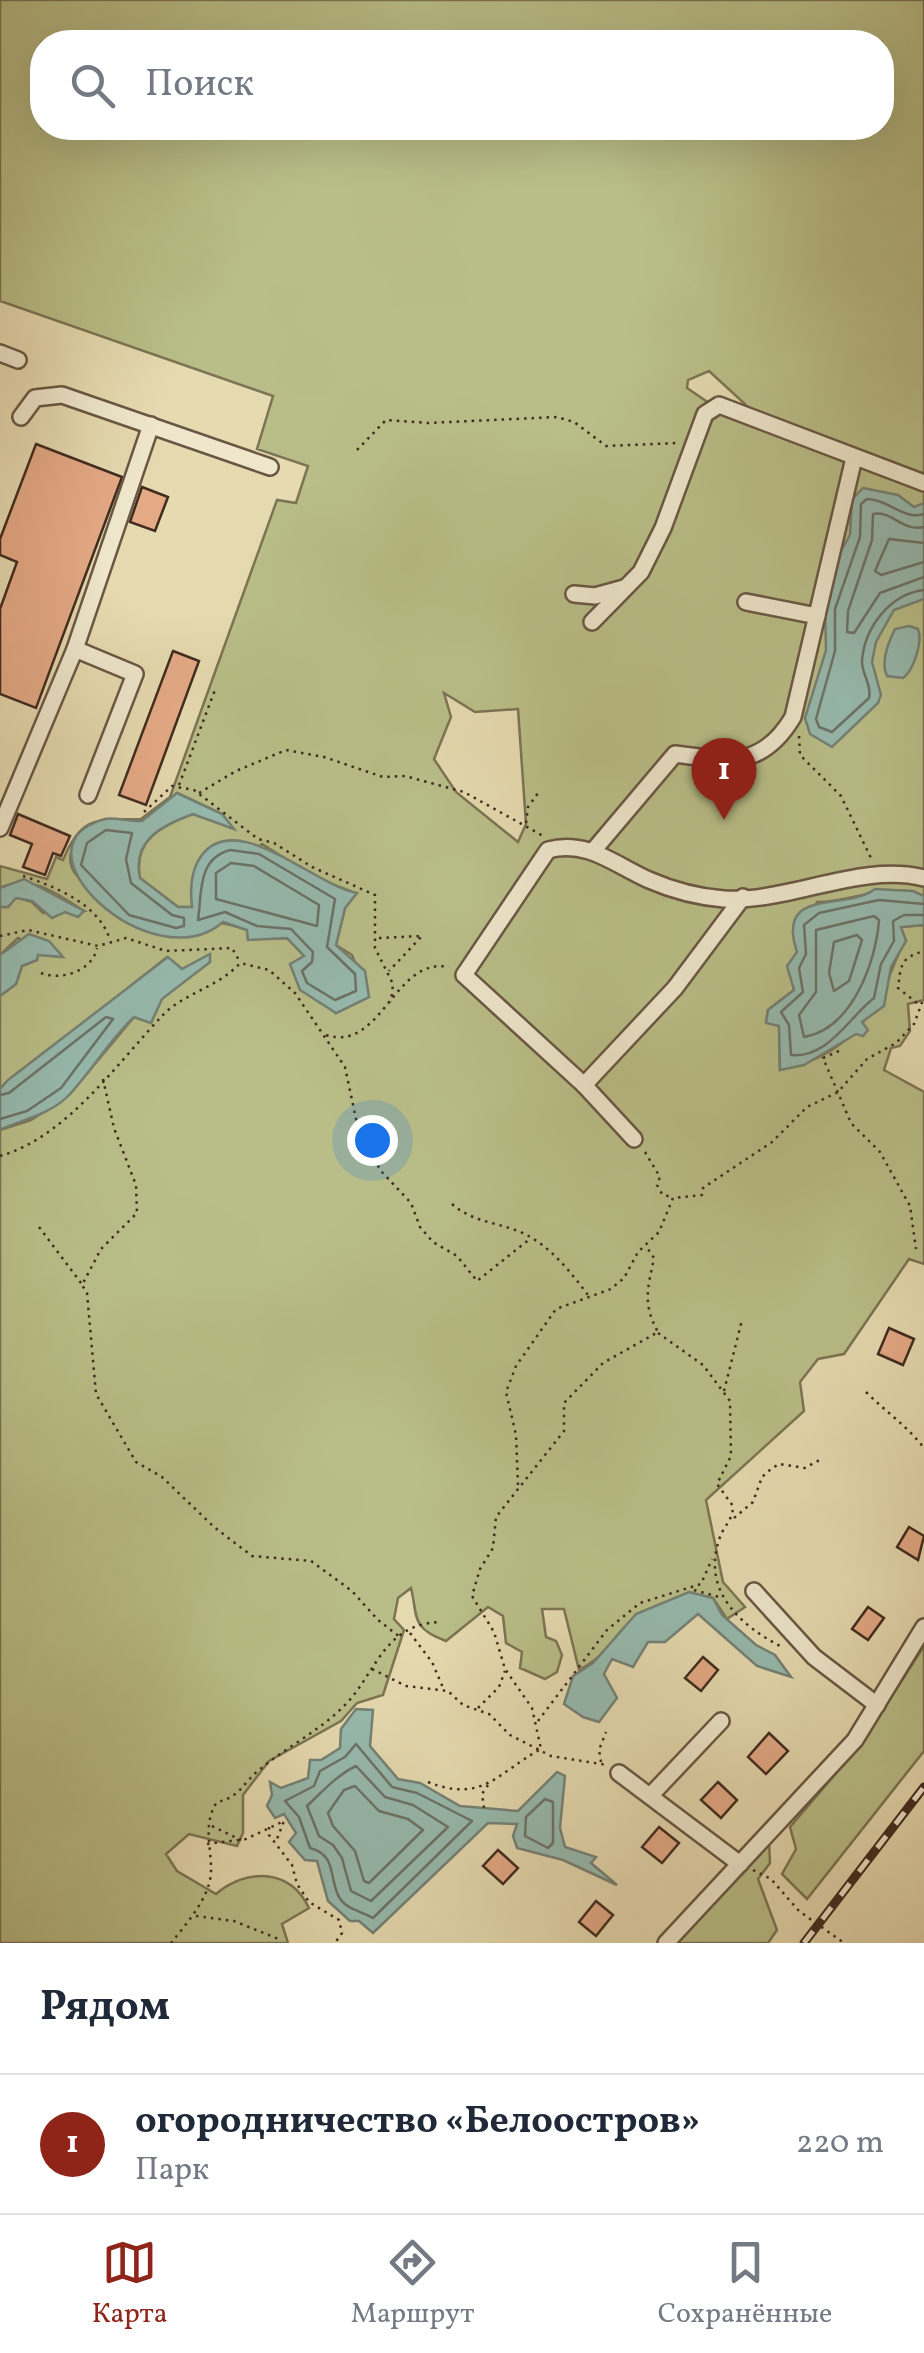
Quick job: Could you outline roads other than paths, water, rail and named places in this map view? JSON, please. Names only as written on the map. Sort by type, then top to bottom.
[{"type":"street","points":[[0,354],[18,360]]},
{"type":"street","points":[[20,417],[35,398],[62,395],[270,467]]},
{"type":"street","points":[[592,622],[641,572],[663,528],[705,414],[719,405],[924,483]]},
{"type":"street","points":[[0,828],[75,649],[152,424]]},
{"type":"street","points":[[593,851],[675,754],[754,757],[779,742],[790,723],[854,458]]},
{"type":"street","points":[[574,594],[595,596],[628,586]]},
{"type":"street","points":[[746,602],[817,616]]},
{"type":"street","points":[[75,649],[135,674],[88,794]]},
{"type":"street","points":[[634,1139],[584,1086],[464,976],[548,850],[560,846],[593,851],[684,892],[743,897],[878,877],[924,878]]},
{"type":"street","points":[[584,1086],[675,988],[743,897]]},
{"type":"street","points":[[754,1591],[804,1646],[877,1705]]},
{"type":"street","points":[[666,1943],[856,1740],[924,1627]]},
{"type":"street","points":[[651,1796],[721,1720]]},
{"type":"street","points":[[619,1773],[740,1864]]},
{"type":"water","points":[[863,488],[898,495],[914,507],[924,503],[924,599],[894,610],[876,642],[872,662],[881,695],[878,703],[832,747],[810,734],[805,718],[826,650],[825,608],[841,551],[850,535],[852,499]]},
{"type":"water","points":[[895,629],[918,629],[919,634],[914,662],[903,678],[887,676],[885,659],[892,634]]},
{"type":"water","points":[[177,793],[222,814],[234,829],[193,814],[170,824],[151,837],[140,854],[140,878],[178,907],[192,907],[192,880],[198,861],[217,843],[235,840],[276,854],[357,893],[345,908],[336,945],[365,971],[369,997],[336,1013],[300,990],[290,964],[304,956],[287,938],[248,940],[247,930],[223,922],[193,936],[161,935],[128,923],[100,904],[80,880],[71,855],[78,834],[105,819],[142,821]]},
{"type":"water","points":[[24,879],[84,911],[78,917],[65,912],[52,918],[32,901],[16,898],[8,907],[0,907],[0,888]]},
{"type":"water","points":[[875,889],[913,891],[924,896],[924,925],[901,927],[906,941],[891,967],[884,1006],[862,1022],[868,1030],[863,1036],[856,1034],[804,1065],[780,1070],[779,1026],[766,1023],[768,1010],[794,990],[787,966],[797,952],[793,931],[796,918],[816,904],[862,896]]},
{"type":"water","points":[[29,934],[49,941],[63,957],[38,955],[37,960],[22,966],[16,984],[0,996],[0,955]]},
{"type":"water","points":[[210,954],[210,962],[162,999],[151,1023],[134,1017],[62,1102],[0,1130],[0,1089],[8,1080],[168,957],[182,969]]},
{"type":"water","points":[[689,1592],[713,1598],[722,1615],[756,1645],[775,1655],[791,1677],[757,1666],[698,1614],[665,1642],[648,1642],[633,1667],[612,1659],[604,1674],[617,1698],[599,1722],[564,1704],[573,1676],[593,1663],[636,1614]]},
{"type":"water","points":[[356,1709],[373,1710],[370,1746],[398,1779],[420,1783],[460,1806],[518,1811],[557,1772],[565,1776],[560,1828],[565,1847],[596,1857],[591,1863],[617,1885],[563,1860],[517,1848],[513,1836],[517,1824],[488,1823],[373,1933],[359,1921],[350,1921],[328,1901],[317,1861],[305,1860],[289,1842],[296,1833],[284,1814],[275,1818],[267,1806],[272,1795],[270,1782],[281,1788],[308,1778],[310,1760],[321,1760],[340,1748],[341,1729]]},
{"type":"railway","points":[[804,1943],[924,1787]]},
{"type":"place","name":"огородничество «Белоостров»","points":[[724,820]]}]
